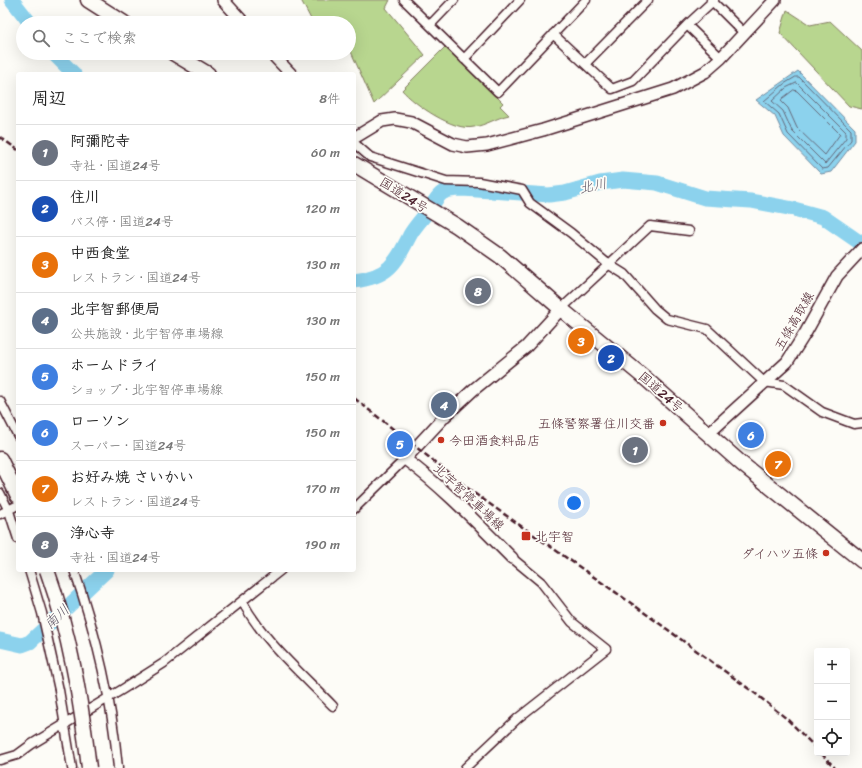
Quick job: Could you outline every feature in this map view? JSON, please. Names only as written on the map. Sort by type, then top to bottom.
[{"type":"highway","points":[[88,0],[113,16]]},
{"type":"highway","points":[[185,60],[205,72]]},
{"type":"highway","name":"国道24号","points":[[356,165],[488,247],[560,309],[646,379],[742,464],[862,561]]},
{"type":"highway","points":[[0,459],[16,492]]},
{"type":"highway","points":[[48,572],[67,638],[78,689],[89,768]]},
{"type":"main road","points":[[223,0],[238,16]]},
{"type":"main road","points":[[356,137],[382,121],[395,119],[411,122],[453,144],[467,147],[487,145],[543,130],[673,89],[705,72],[721,58],[775,0]]},
{"type":"main road","points":[[278,60],[289,72]]},
{"type":"main road","name":"五條高取線","points":[[708,434],[787,362],[806,332],[828,290],[848,262],[860,251]]},
{"type":"main road","points":[[404,459],[445,416],[473,390],[526,347],[560,309]]},
{"type":"main road","name":"北宇智停車場線","points":[[404,459],[434,481],[457,501],[512,558]]},
{"type":"street","points":[[404,0],[498,92],[586,0]]},
{"type":"street","points":[[430,25],[454,0]]},
{"type":"street","points":[[464,58],[520,0]]},
{"type":"street","points":[[585,64],[648,0]]},
{"type":"street","points":[[553,34],[612,89],[633,81],[712,0],[744,33]]},
{"type":"street","points":[[687,25],[721,58]]},
{"type":"street","points":[[356,145],[370,157],[446,181],[479,182],[522,190],[530,203],[571,232],[608,264],[624,274],[655,309],[667,319],[707,329],[764,382],[784,385],[822,412],[854,424],[862,424]]},
{"type":"street","points":[[560,309],[650,226],[689,231]]},
{"type":"street","points":[[0,401],[16,432]]},
{"type":"street","points":[[356,507],[404,459]]},
{"type":"street","points":[[0,493],[9,511],[16,533]]},
{"type":"street","points":[[0,514],[16,506]]},
{"type":"street","points":[[465,768],[518,718],[606,650],[572,622],[541,582],[512,558]]},
{"type":"street","points":[[30,572],[42,613],[63,707],[64,725],[72,768]]},
{"type":"street","points":[[75,572],[87,608],[108,698],[118,768]]},
{"type":"street","points":[[0,760],[17,755],[32,744],[164,663],[279,572]]},
{"type":"street","points":[[242,601],[253,622],[333,706]]},
{"type":"green space","points":[[301,0],[390,0],[386,8],[425,55],[374,104],[355,60],[356,60],[356,16],[309,16]]},
{"type":"green space","points":[[787,10],[810,25],[830,21],[862,51],[862,109],[849,106],[780,33]]},
{"type":"green space","points":[[446,46],[503,103],[500,106],[509,115],[474,127],[456,125],[435,116],[402,90]]},
{"type":"water","points":[[798,71],[855,129],[855,141],[831,172],[821,174],[784,136],[775,116],[756,100]]},
{"type":"waterway","name":"北川","points":[[12,0],[25,16]]},
{"type":"waterway","name":"北川","points":[[60,60],[72,72]]},
{"type":"waterway","name":"北川","points":[[356,281],[375,276],[390,267],[400,254],[414,228],[438,196],[444,192],[455,189],[549,195],[565,193],[600,183],[623,180],[657,183],[705,198],[751,201],[794,209],[823,217],[862,244]]},
{"type":"waterway","name":"南川","points":[[0,640],[22,645],[30,642],[105,572]]},
{"type":"railway","points":[[0,137],[16,149]]},
{"type":"railway","points":[[356,400],[474,493],[638,608],[756,694],[787,719],[814,746]]},
{"type":"railway","points":[[824,756],[835,768]]},
{"type":"place","name":"浄心寺","points":[[478,291]]},
{"type":"place","name":"中西食堂","points":[[581,341]]},
{"type":"place","name":"住川","points":[[611,358]]},
{"type":"place","name":"北宇智郵便局","points":[[444,405]]},
{"type":"place","name":"五條警察署住川交番","points":[[663,423]]},
{"type":"place","name":"ローソン","points":[[751,435]]},
{"type":"place","name":"今田酒食料品店","points":[[441,440]]},
{"type":"place","name":"ホームドライ","points":[[400,444]]},
{"type":"place","name":"阿彌陀寺","points":[[635,450]]},
{"type":"place","name":"お好み焼 さいかい","points":[[778,464]]},
{"type":"place","name":"北宇智","points":[[526,536]]},
{"type":"place","name":"ダイハツ五條","points":[[826,553]]}]
